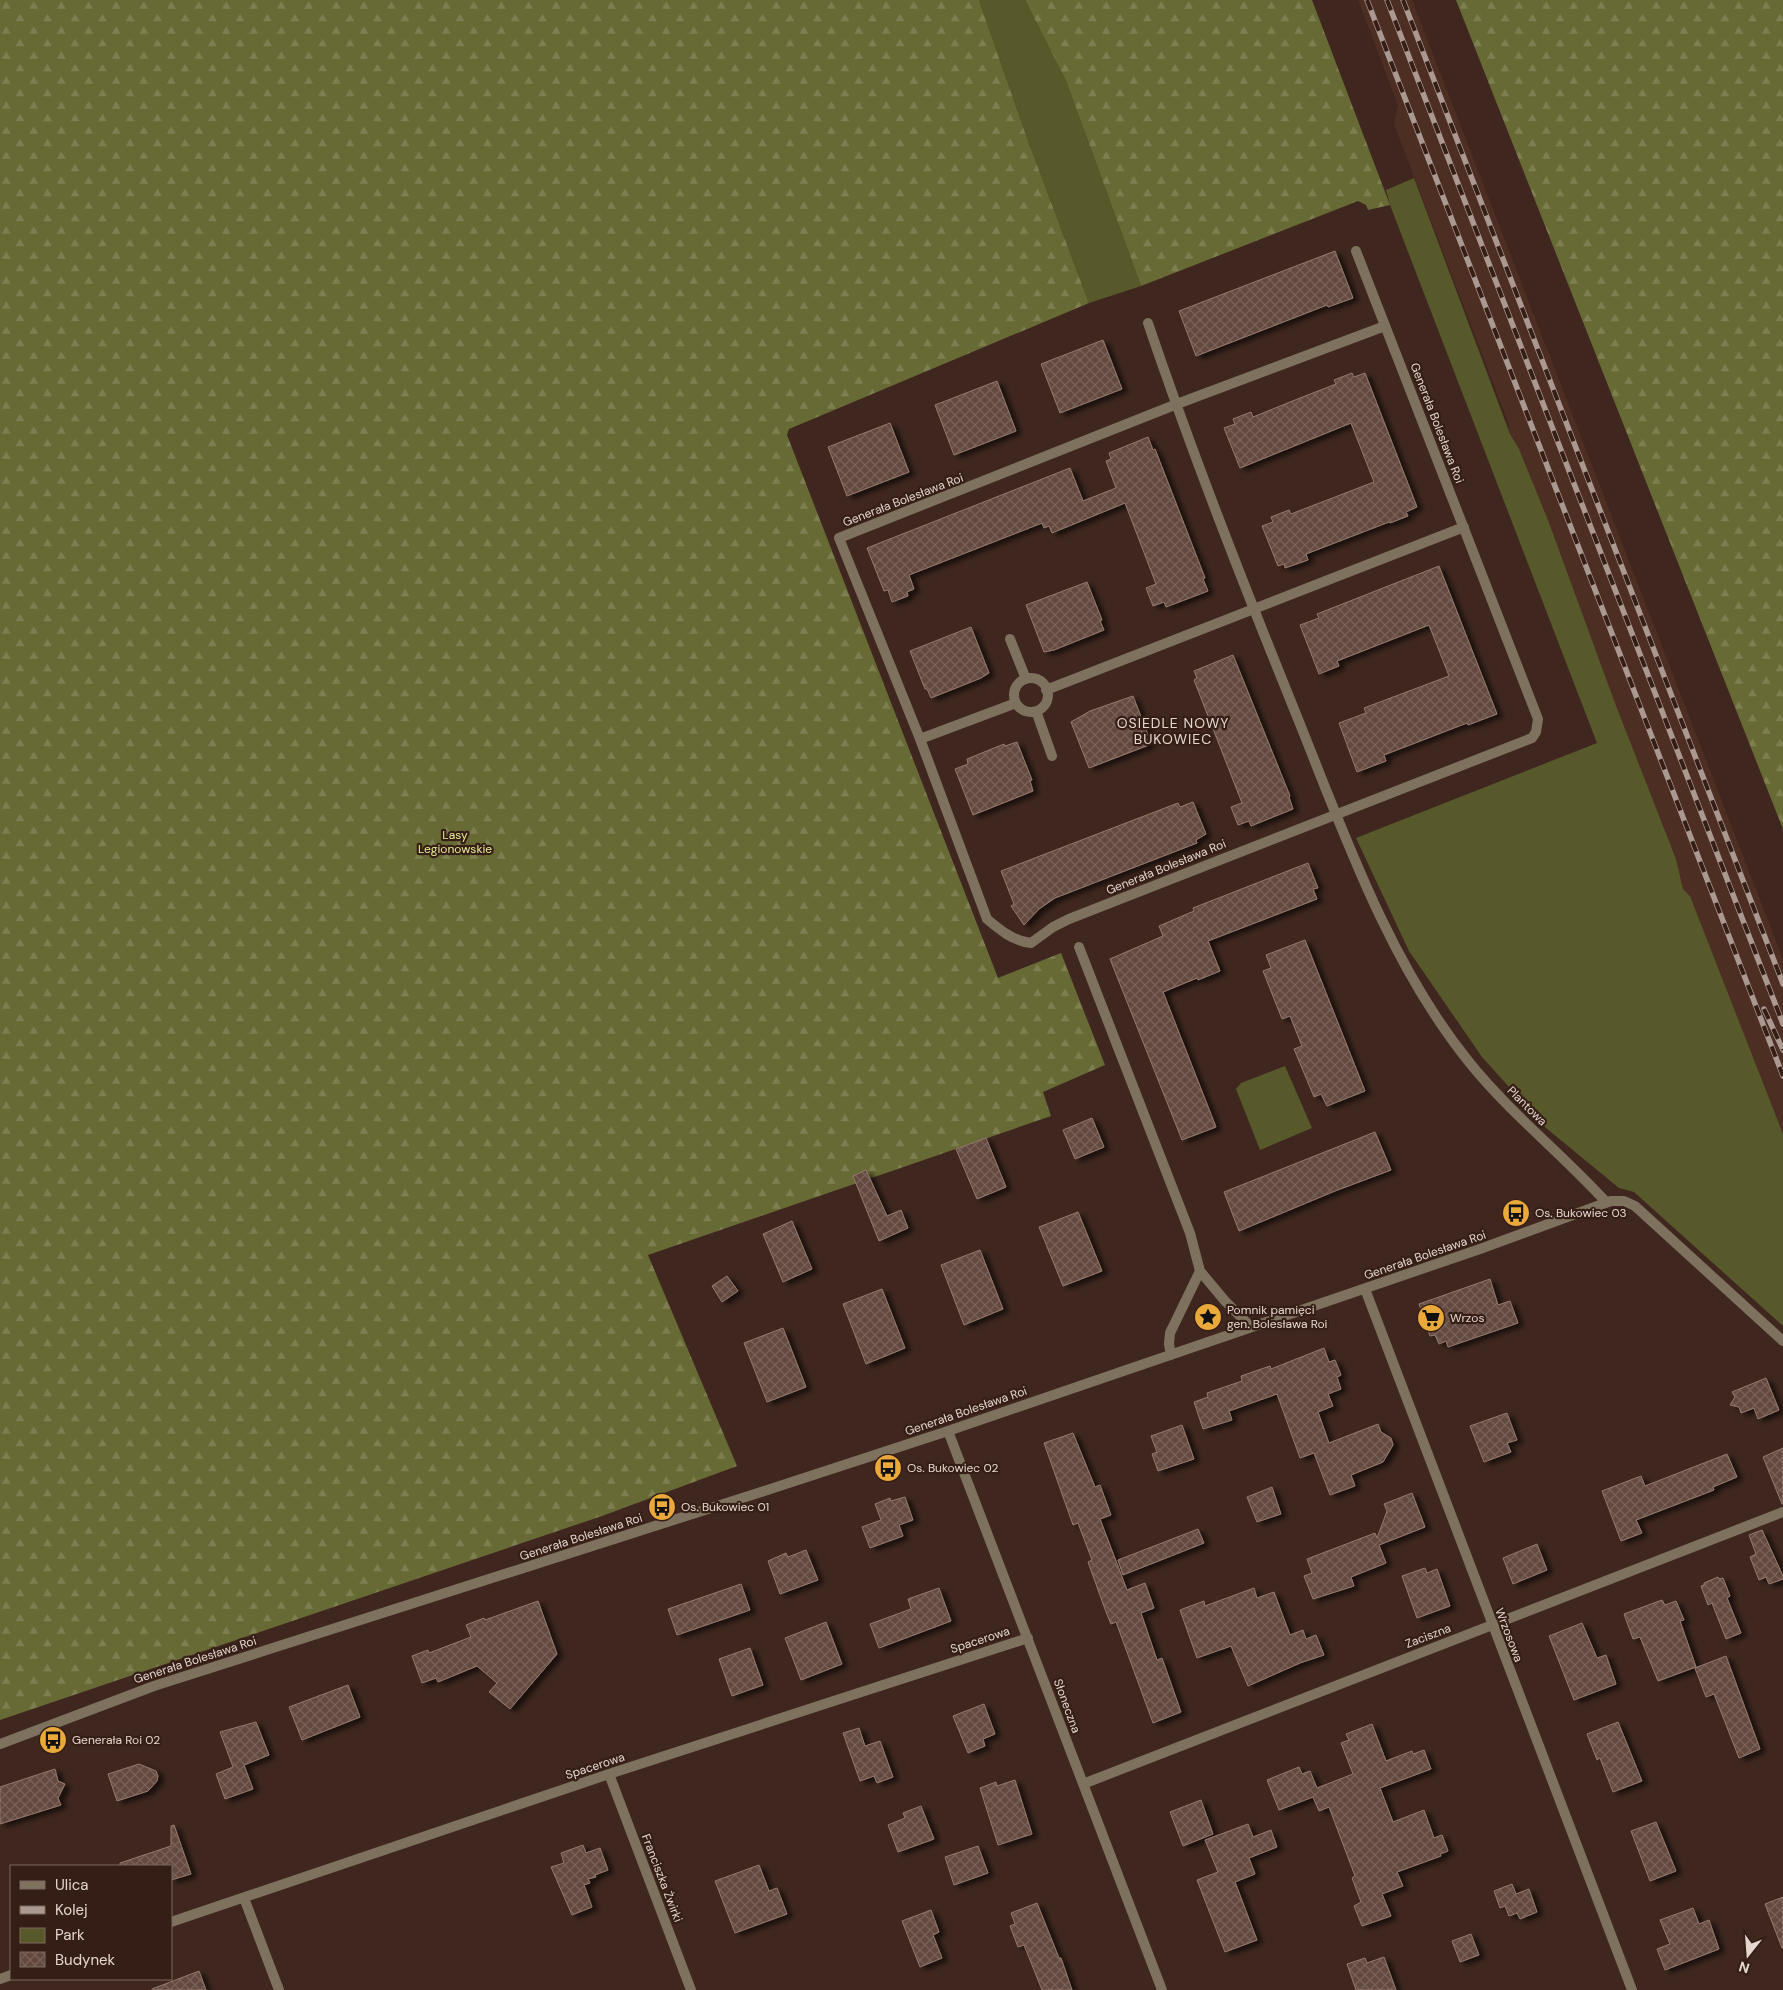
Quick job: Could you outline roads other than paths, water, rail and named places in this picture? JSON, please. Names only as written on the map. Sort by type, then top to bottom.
[{"type":"street","points":[[1356,251],[1385,326]]},
{"type":"street","points":[[1148,324],[1254,610],[1336,814]]},
{"type":"street","name":"Generała Bolesława Roi","points":[[1385,326],[1538,719],[1536,732],[1532,738],[1069,919],[1031,942],[1013,938],[999,930],[987,919],[920,739],[839,538],[1177,404],[1385,326]]},
{"type":"street","points":[[1046,690],[1464,527]]},
{"type":"street","points":[[1010,639],[1026,679]]},
{"type":"street","points":[[1026,679],[1038,680],[1046,690],[1046,703],[1036,711],[1022,710],[1016,703],[1014,692],[1017,685],[1026,679]]},
{"type":"street","points":[[920,739],[1016,703]]},
{"type":"street","points":[[1036,711],[1052,756]]},
{"type":"street","name":"Plantowa","points":[[1336,814],[1389,935],[1435,1014],[1468,1061],[1511,1109],[1582,1176],[1606,1202]]},
{"type":"street","points":[[1079,947],[1190,1233],[1200,1271],[1225,1301],[1251,1327]]},
{"type":"street","points":[[1606,1202],[1624,1201],[1635,1206],[1783,1341]]},
{"type":"street","name":"Generała Bolesława Roi","points":[[0,1744],[154,1686],[948,1431],[1365,1289],[1520,1235],[1606,1202]]},
{"type":"street","points":[[1171,1355],[1170,1333],[1200,1271]]},
{"type":"street","name":"Wrzosowa","points":[[1365,1289],[1632,1990]]},
{"type":"street","name":"Słoneczna","points":[[948,1431],[1162,1990]]},
{"type":"street","name":"Zaciszna","points":[[1083,1784],[1783,1512]]},
{"type":"street","name":"Spacerowa","points":[[172,1922],[609,1774],[1028,1638]]},
{"type":"street","name":"Franciszka Żwirki","points":[[609,1774],[691,1990]]},
{"type":"street","points":[[244,1898],[280,1990]]},
{"type":"railway","points":[[1367,0],[1783,1076]]},
{"type":"railway","points":[[1387,0],[1783,1024]]},
{"type":"railway","points":[[1403,0],[1783,984]]},
{"type":"railway","points":[[1764,1009],[1783,1050]]},
{"type":"place","name":"Os. Bukowiec 03","points":[[1516,1213]]},
{"type":"place","name":"Pomnik pamięci gen. Bolesława Roi","points":[[1208,1317]]},
{"type":"place","name":"Wrzos","points":[[1431,1318]]},
{"type":"place","name":"Os. Bukowiec 02","points":[[888,1468]]},
{"type":"place","name":"Os. Bukowiec 01","points":[[662,1507]]},
{"type":"place","name":"Generała Roi 02","points":[[53,1740]]},
{"type":"district","name":"OSIEDLE NOWY BUKOWIEC","points":[[1173,732]]},
{"type":"park label","name":"Lasy Legionowskie","points":[[455,842]]}]
